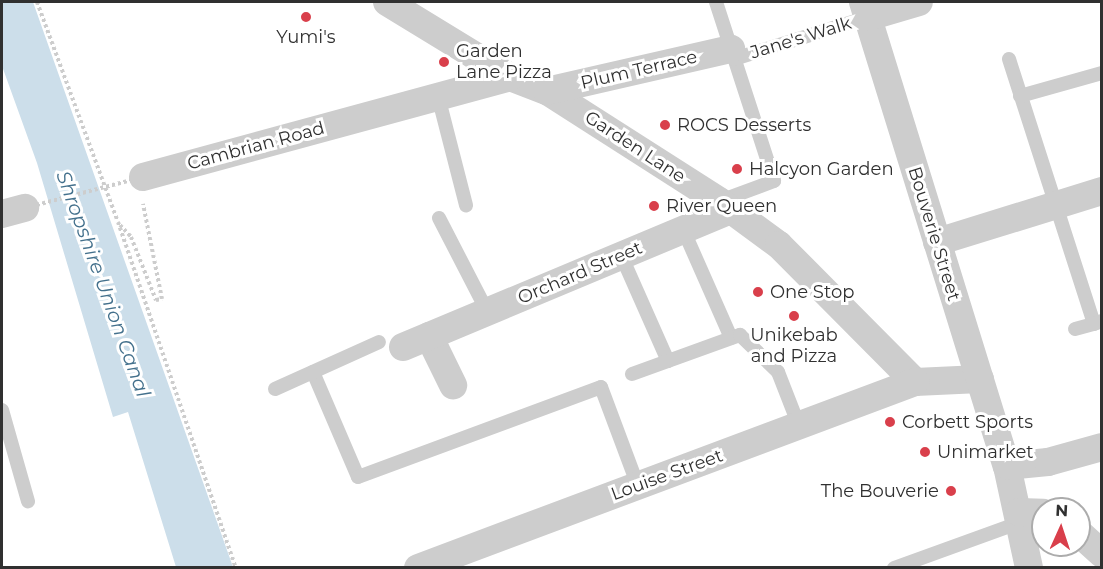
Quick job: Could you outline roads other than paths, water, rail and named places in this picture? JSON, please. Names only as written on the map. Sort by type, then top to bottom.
[{"type":"street","name":"Garden Lane","points":[[387,2],[510,76],[547,91],[724,205],[779,245],[915,382]]},
{"type":"street","points":[[866,9],[919,2]]},
{"type":"street","name":"Bouverie Street","points":[[866,9],[1007,466],[1028,516],[1029,567]]},
{"type":"street","name":"Plum Terrace","points":[[547,91],[733,54]]},
{"type":"street","name":"Cambrian Road","points":[[142,189],[438,96],[510,76]]},
{"type":"street","points":[[937,242],[1101,191]]},
{"type":"street","name":"Orchard Street","points":[[391,344],[429,336],[683,229],[724,205]]},
{"type":"street","points":[[429,336],[453,385]]},
{"type":"street","points":[[915,382],[980,379]]},
{"type":"street","name":"Louise Street","points":[[418,567],[915,382]]},
{"type":"street","points":[[1007,466],[1048,462],[1101,447]]},
{"type":"lane","points":[[716,2],[774,182],[724,205]]},
{"type":"lane","name":"Jane's Walk","points":[[733,54],[866,9]]},
{"type":"lane","points":[[1009,59],[1053,206],[1097,323],[1075,329]]},
{"type":"lane","points":[[1020,96],[1101,73]]},
{"type":"lane","points":[[438,96],[466,205]]},
{"type":"lane","points":[[439,218],[487,311]]},
{"type":"lane","points":[[683,229],[731,338]]},
{"type":"lane","points":[[621,255],[668,361]]},
{"type":"lane","points":[[632,374],[740,335],[778,372],[799,426]]},
{"type":"lane","points":[[275,389],[313,372],[391,344]]},
{"type":"lane","points":[[313,372],[358,477],[601,387],[638,486]]},
{"type":"lane","points":[[2,410],[28,501]]},
{"type":"lane","points":[[894,567],[1028,516]]},
{"type":"water","name":"Shropshire Union Canal","points":[[2,2],[33,2],[233,567],[176,567],[128,412],[113,417],[37,163],[2,66]]},
{"type":"place","name":"Yumi's","points":[[306,17]]},
{"type":"place","name":"Garden Lane Pizza","points":[[444,62]]},
{"type":"place","name":"ROCS Desserts","points":[[665,125]]},
{"type":"place","name":"Halcyon Garden","points":[[737,169]]},
{"type":"place","name":"River Queen","points":[[654,206]]},
{"type":"place","name":"One Stop","points":[[758,292]]},
{"type":"place","name":"Unikebab and Pizza","points":[[794,316]]},
{"type":"place","name":"Corbett Sports","points":[[890,422]]},
{"type":"place","name":"Unimarket","points":[[925,452]]},
{"type":"place","name":"The Bouverie","points":[[951,491]]}]
